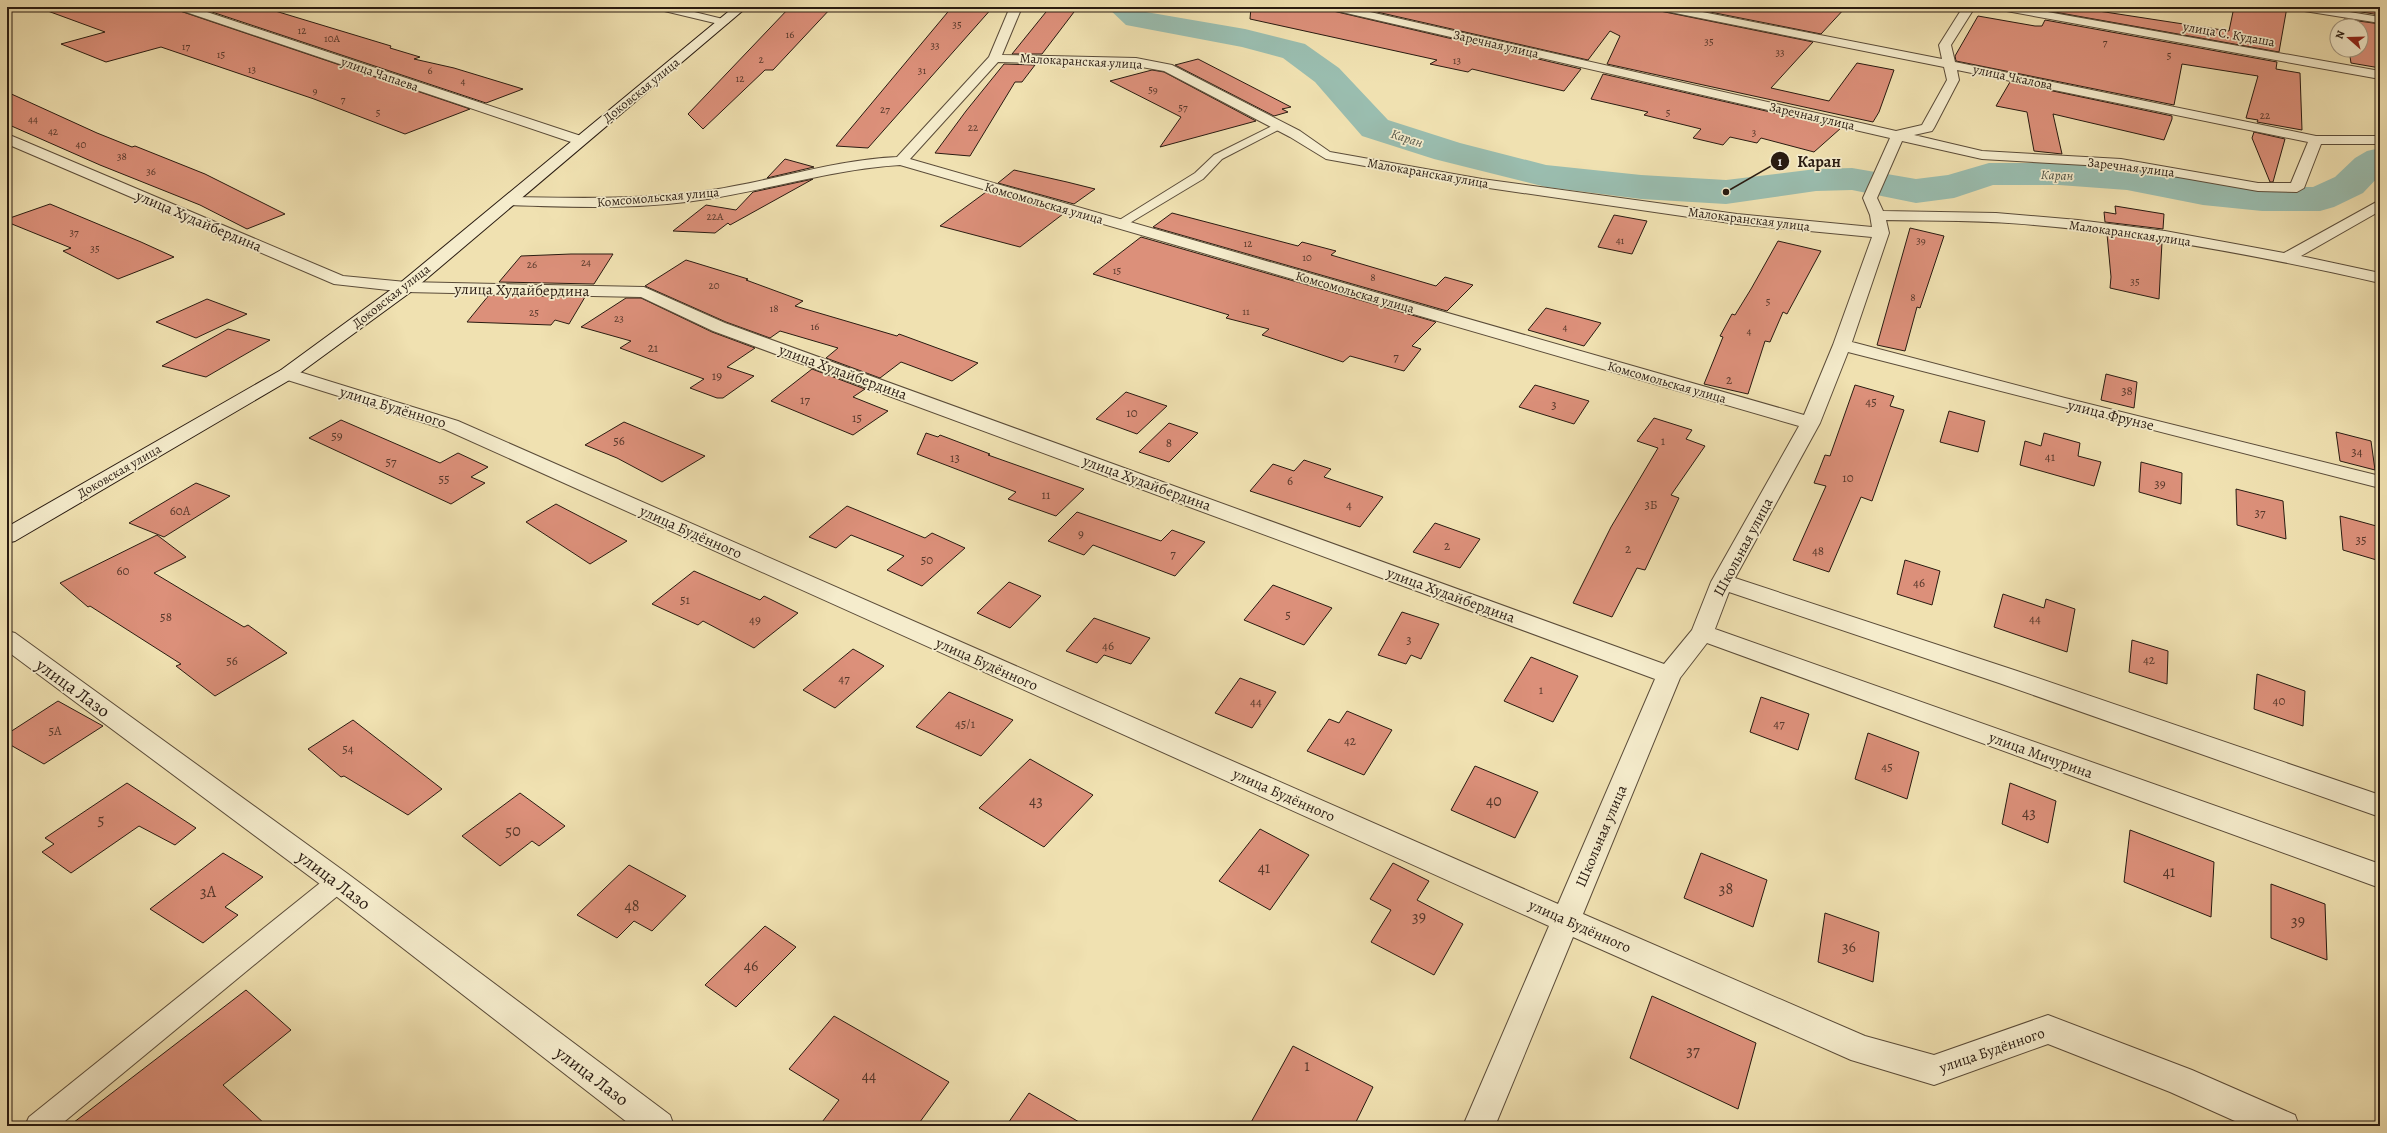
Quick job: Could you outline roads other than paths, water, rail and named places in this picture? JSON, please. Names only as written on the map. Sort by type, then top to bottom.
[{"type":"street","name":"улица Чапаева","points":[[181,7],[579,140]]},
{"type":"street","points":[[660,7],[723,22]]},
{"type":"street","name":"Доковская улица","points":[[7,536],[287,374],[406,287],[579,140],[741,7]]},
{"type":"street","points":[[901,161],[995,58],[1016,7]]},
{"type":"street","name":"Заречная улица","points":[[1333,7],[1982,154],[2121,163],[2258,187],[2297,188],[2316,140]]},
{"type":"street","name":"улица Чкалова","points":[[1660,7],[1948,64],[2316,140],[2380,140]]},
{"type":"street","points":[[1898,135],[1927,128],[1953,80],[1948,64],[1945,44],[1969,7]]},
{"type":"street","name":"улица С. Кудаша","points":[[2001,7],[2380,75]]},
{"type":"street","points":[[2298,7],[2380,20]]},
{"type":"street","name":"Малокаранская улица","points":[[995,58],[1136,62],[1168,68],[1278,126],[1326,155],[1482,183],[1737,219],[1876,215],[2034,220],[2134,231],[2288,257],[2380,278]]},
{"type":"street","name":"Школьная улица","points":[[1478,1126],[1669,675],[1702,633],[1722,582],[1810,423],[1842,345],[1876,215],[1884,167],[1898,135]]},
{"type":"street","name":"улица Худайбердина","points":[[7,139],[340,281],[406,287],[644,292],[727,329],[1669,675]]},
{"type":"street","name":"Комсомольская улица","points":[[508,201],[614,204],[708,195],[827,168],[870,162],[901,161],[1810,423]]},
{"type":"street","points":[[2288,257],[2380,205]]},
{"type":"street","name":"улица Фрунзе","points":[[1842,345],[2059,402],[2380,482]]},
{"type":"street","name":"улица Будённого","points":[[287,374],[451,425],[1565,920],[1862,1050],[1934,1070],[2011,1044],[2048,1029],[2181,1081],[2283,1126]]},
{"type":"street","points":[[1722,582],[2008,677],[2380,806]]},
{"type":"street","name":"улица Мичурина","points":[[1702,633],[2380,876]]},
{"type":"street","name":"улица Лазо","points":[[7,639],[338,882],[658,1126]]},
{"type":"lane","points":[[1119,224],[1199,176],[1218,157],[1278,126]]},
{"type":"lane","points":[[38,1126],[338,882]]},
{"type":"waterway","name":"Каран","points":[[1122,7],[1137,19],[1245,38],[1294,51],[1327,75],[1375,128],[1447,151],[1546,176],[1641,187],[1726,192],[1816,180],[1852,179],[1916,191],[1954,186],[1989,174],[2059,174],[2127,179],[2203,193],[2262,199],[2320,199],[2349,185],[2368,166],[2380,159]]},
{"type":"place","name":"Каран","points":[[1726,192]]}]
